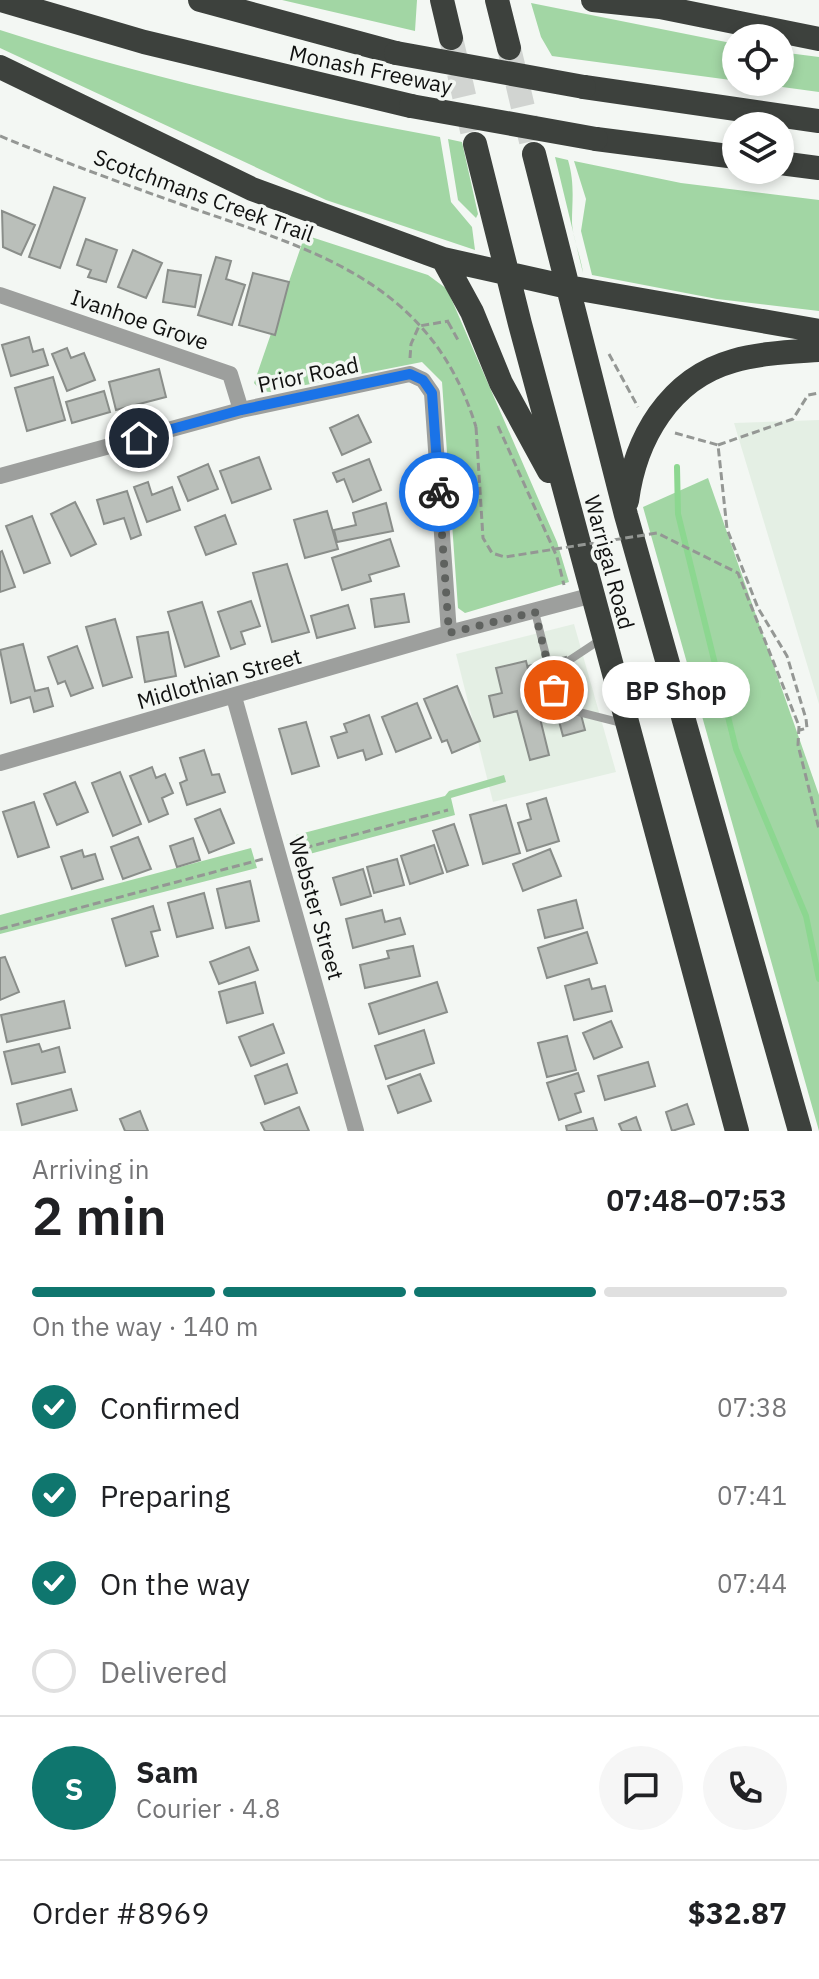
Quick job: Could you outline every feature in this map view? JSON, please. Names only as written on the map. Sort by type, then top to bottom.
[{"type":"highway","name":"Monash Freeway","points":[[1,0],[144,42],[411,106],[596,139],[722,155]]},
{"type":"highway","name":"Monash Freeway","points":[[200,0],[396,53],[584,87],[819,121]]},
{"type":"highway","points":[[442,0],[451,38]]},
{"type":"highway","points":[[497,0],[509,48]]},
{"type":"highway","points":[[593,0],[655,4],[819,39]]},
{"type":"highway","points":[[0,67],[252,189],[443,259],[568,287],[819,331]]},
{"type":"highway","name":"Warrigal Road","points":[[475,144],[568,505],[737,1131]]},
{"type":"highway","name":"Warrigal Road","points":[[534,154],[626,515],[800,1131]]},
{"type":"highway","points":[[794,165],[819,168]]},
{"type":"highway","points":[[443,259],[472,312],[501,383],[568,505]]},
{"type":"highway","points":[[626,515],[637,452],[654,420],[672,399],[692,382],[731,361],[819,350]]},
{"type":"street","name":"Ivanhoe Grove","points":[[0,295],[230,374],[241,410]]},
{"type":"street","name":"Prior Road","points":[[0,476],[241,410],[410,374]]},
{"type":"street","points":[[410,374],[423,380],[432,393],[449,633]]},
{"type":"street","name":"Midlothian Street","points":[[0,763],[449,633],[593,595]]},
{"type":"street","name":"Webster Street","points":[[234,697],[356,1131]]},
{"type":"lane","points":[[535,612],[559,707],[628,725]]},
{"type":"lane","points":[[550,673],[604,637]]},
{"type":"path","name":"Scotchmans Creek Trail","points":[[0,136],[97,175],[299,244],[380,290],[419,326],[453,370],[476,427],[483,538],[492,553],[505,557],[657,533],[738,573],[799,728],[798,745],[819,829]]},
{"type":"path","points":[[410,374],[411,344],[419,326],[448,322],[456,317]]},
{"type":"path","points":[[448,322],[461,345]]},
{"type":"path","points":[[605,347],[643,413]]},
{"type":"path","points":[[671,433],[718,445],[793,419],[808,395],[819,393]]},
{"type":"path","points":[[497,423],[557,557],[564,585]]},
{"type":"path","points":[[718,445],[727,529],[758,608],[787,656],[806,719],[807,728],[799,728]]},
{"type":"path","points":[[0,929],[448,810]]},
{"type":"shaded area","points":[[819,420],[819,704],[734,423]]},
{"type":"shaded area","points":[[574,624],[616,772],[493,802],[456,654]]},
{"type":"green space","points":[[282,0],[417,0],[415,31]]},
{"type":"green space","points":[[531,3],[722,41],[722,79],[552,56],[541,37]]},
{"type":"green space","points":[[0,30],[109,63],[218,91],[440,137],[451,202],[472,227],[475,250],[326,200],[0,48]]},
{"type":"green space","points":[[794,54],[819,57],[819,92],[794,89]]},
{"type":"green space","points":[[448,139],[462,142],[478,214],[476,218],[458,200]]},
{"type":"green space","points":[[555,157],[568,160],[574,234]]},
{"type":"green space","points":[[574,161],[681,183],[819,200],[819,311],[717,299],[592,275],[581,231],[586,199]]},
{"type":"green space","points":[[305,235],[428,275],[447,289],[557,542],[569,582],[465,613],[458,608],[442,382],[422,362],[270,392],[261,391],[254,383]]},
{"type":"green space","points":[[708,478],[819,795],[819,1131],[643,507]]},
{"type":"green space","points":[[504,775],[506,782],[451,798],[455,815],[302,856],[296,835],[445,796],[449,791]]},
{"type":"green space","points":[[251,848],[257,868],[0,934],[0,915]]},
{"type":"building","points":[[54,187],[85,198],[60,268],[29,257]]},
{"type":"building","points":[[2,211],[35,225],[21,255],[3,247]]},
{"type":"building","points":[[86,239],[117,250],[106,282],[88,277],[91,270],[77,265]]},
{"type":"building","points":[[133,250],[162,263],[146,298],[118,287]]},
{"type":"building","points":[[216,257],[231,261],[226,279],[245,285],[232,325],[198,315]]},
{"type":"building","points":[[168,270],[201,275],[195,307],[163,302]]},
{"type":"building","points":[[253,273],[289,282],[275,335],[239,325]]},
{"type":"building","points":[[29,337],[33,352],[43,349],[48,365],[11,376],[2,345]]},
{"type":"building","points":[[67,348],[71,358],[84,353],[95,380],[67,391],[52,354]]},
{"type":"building","points":[[159,369],[166,397],[116,410],[109,382]]},
{"type":"building","points":[[53,377],[65,420],[27,431],[15,388]]},
{"type":"building","points":[[104,391],[110,412],[72,423],[66,402]]},
{"type":"building","points":[[358,415],[371,442],[342,455],[330,428]]},
{"type":"building","points":[[259,457],[271,489],[232,503],[220,471]]},
{"type":"building","points":[[369,459],[381,490],[353,502],[344,479],[337,482],[333,473]]},
{"type":"building","points":[[208,464],[218,489],[188,501],[178,477]]},
{"type":"building","points":[[148,482],[152,495],[172,487],[180,510],[147,522],[134,487]]},
{"type":"building","points":[[127,491],[141,535],[131,539],[124,518],[104,524],[97,500]]},
{"type":"building","points":[[75,502],[96,544],[71,556],[51,514]]},
{"type":"building","points":[[386,503],[393,531],[337,542],[334,530],[356,525],[353,513]]},
{"type":"building","points":[[327,511],[338,549],[305,558],[294,520]]},
{"type":"building","points":[[225,515],[236,544],[206,555],[195,527]]},
{"type":"building","points":[[32,516],[50,563],[24,573],[6,526]]},
{"type":"building","points":[[390,539],[399,566],[369,575],[371,581],[342,590],[332,558]]},
{"type":"building","points":[[0,552],[15,587],[0,592]]},
{"type":"building","points":[[287,564],[309,632],[272,642],[253,573]]},
{"type":"building","points":[[404,594],[409,622],[375,627],[371,599]]},
{"type":"building","points":[[251,601],[260,626],[241,632],[245,644],[231,649],[218,612]]},
{"type":"building","points":[[202,602],[219,656],[185,667],[168,612]]},
{"type":"building","points":[[348,605],[355,628],[317,638],[311,616]]},
{"type":"building","points":[[115,619],[132,677],[103,686],[86,627]]},
{"type":"building","points":[[168,632],[176,676],[145,682],[137,637]]},
{"type":"building","points":[[23,644],[35,691],[48,688],[53,706],[34,712],[30,697],[11,703],[0,650]]},
{"type":"building","points":[[77,646],[93,688],[71,696],[65,681],[58,684],[48,657]]},
{"type":"building","points":[[566,657],[585,730],[563,736],[556,710],[539,713],[528,666]]},
{"type":"building","points":[[526,661],[549,755],[530,760],[517,711],[494,717],[489,696],[502,693],[496,668]]},
{"type":"building","points":[[457,686],[480,741],[452,753],[447,740],[442,742],[424,699]]},
{"type":"building","points":[[417,703],[431,738],[396,752],[382,717]]},
{"type":"building","points":[[369,715],[382,754],[366,760],[363,750],[338,758],[331,737],[347,732],[344,724]]},
{"type":"building","points":[[306,722],[319,766],[292,774],[279,729]]},
{"type":"building","points":[[204,750],[212,775],[219,774],[225,792],[187,805],[180,783],[187,780],[180,758]]},
{"type":"building","points":[[152,767],[156,778],[165,774],[173,793],[162,798],[168,814],[149,822],[130,776]]},
{"type":"building","points":[[120,772],[141,824],[113,836],[92,783]]},
{"type":"building","points":[[75,782],[88,812],[57,825],[44,794]]},
{"type":"building","points":[[546,798],[559,841],[527,851],[518,823],[531,819],[527,804]]},
{"type":"building","points":[[34,802],[49,847],[18,857],[3,812]]},
{"type":"building","points":[[506,805],[520,853],[483,864],[470,815]]},
{"type":"building","points":[[220,809],[234,843],[209,853],[195,819]]},
{"type":"building","points":[[454,824],[468,865],[447,872],[433,831]]},
{"type":"building","points":[[138,837],[151,869],[123,879],[111,847]]},
{"type":"building","points":[[193,838],[200,860],[177,867],[170,846]]},
{"type":"building","points":[[434,845],[443,873],[410,884],[401,856]]},
{"type":"building","points":[[550,849],[561,876],[523,891],[513,864]]},
{"type":"building","points":[[82,850],[84,857],[95,854],[103,879],[72,889],[61,857]]},
{"type":"building","points":[[397,859],[404,885],[374,893],[367,867]]},
{"type":"building","points":[[363,869],[371,896],[341,905],[333,878]]},
{"type":"building","points":[[250,881],[259,921],[226,928],[217,889]]},
{"type":"building","points":[[204,893],[213,928],[177,937],[168,903]]},
{"type":"building","points":[[576,900],[583,928],[545,938],[538,910]]},
{"type":"building","points":[[153,906],[160,930],[151,932],[158,956],[126,966],[112,919]]},
{"type":"building","points":[[382,910],[385,922],[400,918],[405,934],[353,948],[346,919]]},
{"type":"building","points":[[587,932],[597,963],[547,978],[538,948]]},
{"type":"building","points":[[413,946],[420,976],[365,988],[360,965],[389,958],[387,951]]},
{"type":"building","points":[[249,947],[258,970],[219,984],[210,962]]},
{"type":"building","points":[[5,957],[19,992],[0,1000],[0,958]]},
{"type":"building","points":[[589,979],[592,989],[605,986],[612,1011],[574,1020],[565,986]]},
{"type":"building","points":[[255,982],[263,1013],[227,1023],[219,992]]},
{"type":"building","points":[[437,982],[447,1012],[379,1034],[369,1004]]},
{"type":"building","points":[[64,1001],[70,1028],[7,1042],[1,1015]]},
{"type":"building","points":[[611,1021],[622,1047],[594,1059],[583,1033]]},
{"type":"building","points":[[273,1024],[284,1053],[251,1066],[239,1037]]},
{"type":"building","points":[[424,1030],[434,1063],[386,1079],[375,1046]]},
{"type":"building","points":[[567,1036],[576,1070],[547,1077],[538,1043]]},
{"type":"building","points":[[39,1044],[42,1052],[59,1047],[65,1072],[12,1084],[4,1052]]},
{"type":"building","points":[[648,1062],[655,1086],[605,1100],[598,1076]]},
{"type":"building","points":[[287,1064],[297,1093],[265,1104],[255,1076]]},
{"type":"building","points":[[578,1073],[584,1091],[575,1094],[581,1112],[559,1120],[547,1083]]},
{"type":"building","points":[[420,1074],[431,1101],[398,1113],[388,1086]]},
{"type":"building","points":[[71,1089],[77,1110],[22,1125],[17,1104]]},
{"type":"building","points":[[687,1104],[694,1124],[672,1131],[666,1112]]},
{"type":"building","points":[[299,1107],[309,1131],[265,1131],[261,1123]]},
{"type":"building","points":[[140,1111],[148,1131],[125,1131],[120,1119]]},
{"type":"building","points":[[636,1117],[641,1131],[622,1131],[619,1124]]},
{"type":"building","points":[[593,1118],[597,1131],[567,1131],[566,1126]]},
{"type":"waterway","points":[[677,467],[678,514],[736,749],[806,916],[819,979]]},
{"type":"tunnel","points":[[451,38],[475,144]]},
{"type":"tunnel","points":[[509,48],[534,154]]},
{"type":"way so far","points":[[439,492],[449,633],[535,612],[554,690]]},
{"type":"place","name":"BP Shop","points":[[554,690]]},
{"type":"route","points":[[139,438],[241,410],[410,374],[423,380],[432,393],[439,492]]}]
